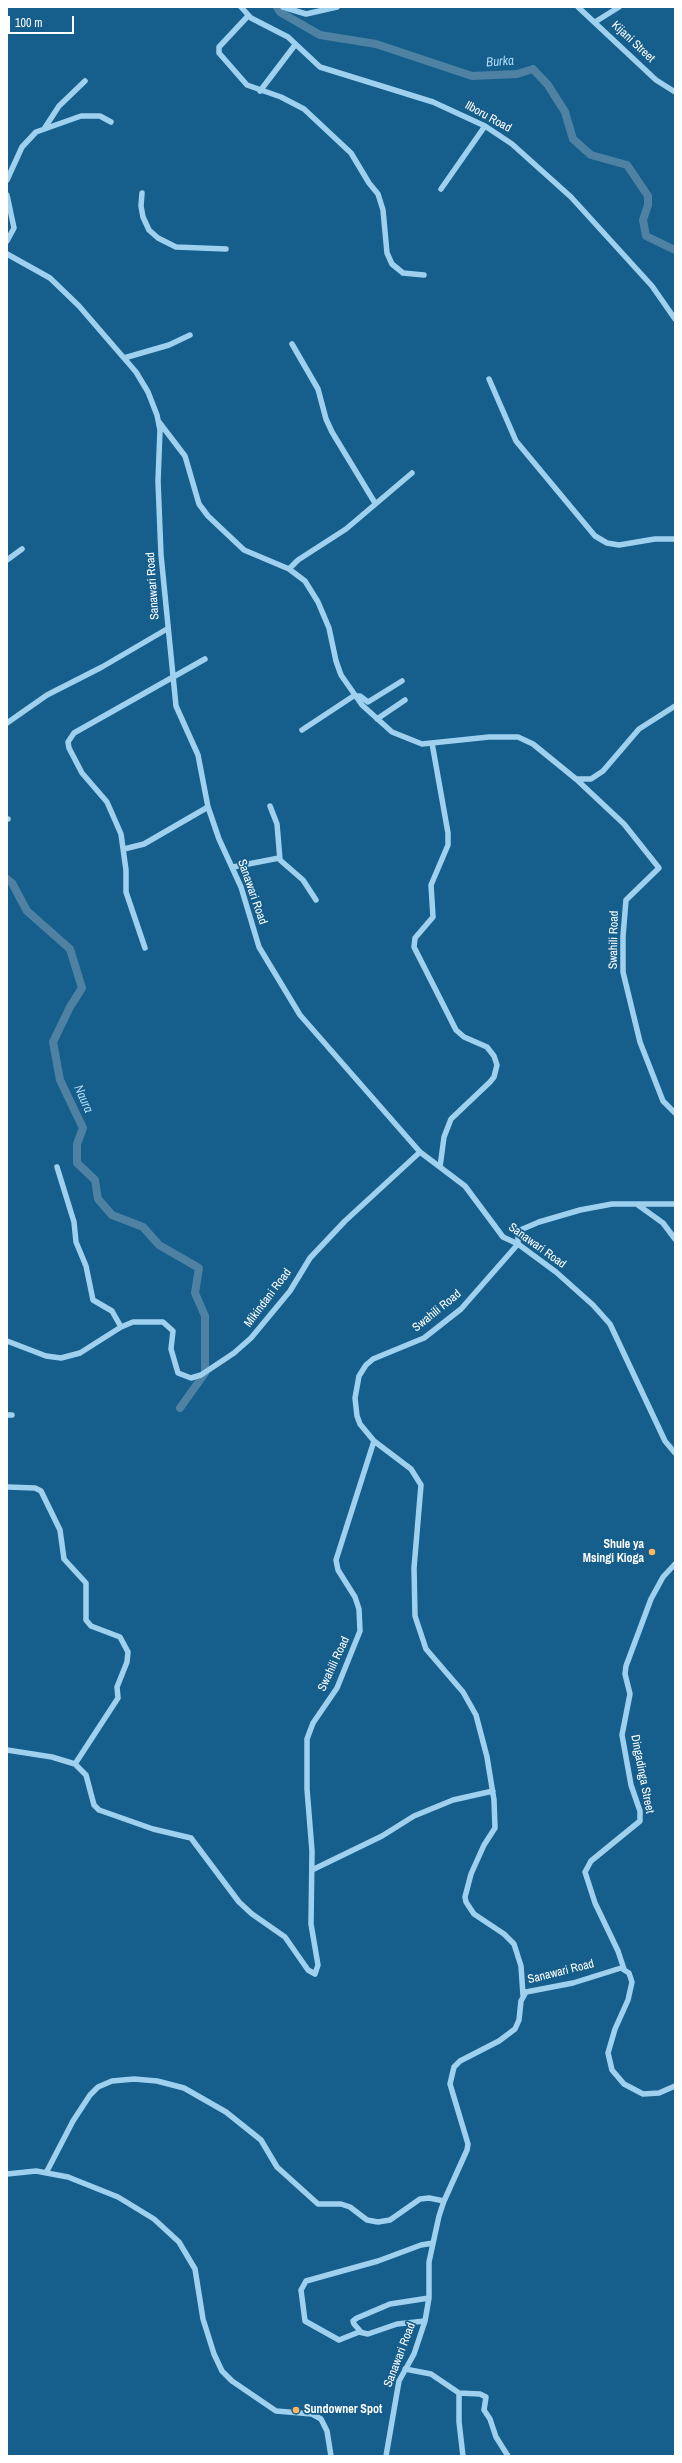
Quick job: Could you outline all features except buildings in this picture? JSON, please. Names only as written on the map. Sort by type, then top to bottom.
[{"type":"street","name":"Ilboru Road","points":[[241,7],[248,16],[283,34],[309,59],[325,69],[404,92],[486,126],[512,144],[556,181],[652,286],[675,319]]},
{"type":"street","points":[[283,7],[306,14],[337,7]]},
{"type":"street","name":"Kijani Street","points":[[578,7],[656,80],[675,92]]},
{"type":"street","points":[[595,22],[618,7]]},
{"type":"street","points":[[248,16],[218,49],[247,85],[260,91],[281,97],[304,109],[355,157],[369,183],[378,194],[383,210],[388,253],[392,264],[403,273],[424,275]]},
{"type":"street","points":[[260,91],[295,45]]},
{"type":"street","points":[[44,129],[59,106],[85,81]]},
{"type":"street","points":[[7,180],[22,147],[36,132],[81,116],[100,116],[111,122]]},
{"type":"street","points":[[441,189],[486,126]]},
{"type":"street","points":[[142,193],[140,206],[143,217],[149,230],[158,238],[176,247],[226,249]]},
{"type":"street","points":[[7,195],[14,226],[14,232],[7,241]]},
{"type":"street","name":"Sanawari Road","points":[[7,254],[40,272],[61,287],[124,358],[148,392],[159,422],[158,481],[167,629],[176,706],[198,755],[208,807],[219,839],[233,867],[259,947],[285,993],[300,1015],[420,1152],[465,1186],[503,1237],[518,1244],[556,1272],[593,1305],[610,1324],[665,1441],[675,1453]]},
{"type":"street","points":[[124,358],[169,345],[190,335]]},
{"type":"street","points":[[292,344],[318,389],[326,419],[332,432],[375,503]]},
{"type":"street","points":[[489,379],[516,441],[595,536],[607,542],[619,544],[655,539],[675,540]]},
{"type":"street","points":[[159,422],[185,456],[199,504],[208,516],[244,550],[289,569],[304,581],[318,602],[329,628],[336,660],[341,674],[356,696],[392,732],[422,744],[489,737],[518,737],[533,744],[576,779],[591,780],[603,771],[639,729],[675,706]]},
{"type":"street","points":[[289,569],[298,560],[346,529],[375,503],[392,492],[412,473]]},
{"type":"street","points":[[7,560],[22,549]]},
{"type":"street","points":[[7,723],[46,695],[102,667],[167,629]]},
{"type":"street","points":[[145,948],[126,892],[123,838],[110,806],[104,796],[82,773],[68,748],[69,739],[74,733],[172,675],[205,659]]},
{"type":"street","points":[[302,730],[356,696],[360,696],[368,702],[402,681]]},
{"type":"street","points":[[377,718],[405,700]]},
{"type":"street","points":[[432,743],[448,833],[448,845],[431,885],[433,917],[415,938],[414,946],[456,1030],[464,1037],[487,1048],[494,1056],[496,1066],[494,1077],[490,1082],[451,1119],[445,1131],[440,1166]]},
{"type":"street","name":"Swahili Road","points":[[576,779],[624,824],[659,868],[626,900],[623,936],[623,972],[640,1042],[664,1101],[675,1112]]},
{"type":"street","points":[[270,806],[278,824],[279,858],[303,880],[316,900]]},
{"type":"street","points":[[124,849],[144,844],[208,807]]},
{"type":"street","points":[[233,867],[279,858]]},
{"type":"street","name":"Mikindani Road","points":[[7,1342],[46,1356],[61,1358],[80,1353],[121,1327],[148,1321],[163,1322],[173,1331],[172,1349],[178,1373],[191,1378],[209,1371],[256,1333],[290,1291],[310,1258],[345,1221],[420,1152]]},
{"type":"street","points":[[57,1167],[74,1222],[76,1242],[86,1266],[94,1300],[112,1311],[121,1327]]},
{"type":"street","name":"Swahili Road","points":[[75,1764],[86,1775],[94,1805],[99,1810],[153,1829],[188,1836],[194,1840],[239,1902],[252,1914],[285,1937],[308,1970],[315,1974],[318,1965],[311,1924],[312,1870],[307,1739],[313,1723],[337,1688],[358,1640],[360,1624],[357,1603],[350,1586],[338,1570],[336,1560],[374,1441],[360,1424],[355,1398],[357,1382],[366,1365],[384,1353],[424,1338],[460,1309],[518,1244],[518,1231],[571,1211],[612,1204],[675,1204]]},
{"type":"street","points":[[638,1205],[663,1223],[675,1239]]},
{"type":"street","points":[[374,1441],[411,1469],[419,1478],[422,1491],[414,1568],[415,1616],[423,1644],[463,1692],[476,1716],[487,1757],[493,1791],[496,1828],[481,1850],[471,1874],[466,1902],[474,1914],[504,1934],[514,1944],[521,1966],[524,1995]]},
{"type":"street","points":[[7,1487],[35,1488],[40,1492],[60,1530],[64,1559],[86,1583],[86,1620],[91,1626],[120,1637],[128,1652],[127,1662],[117,1687],[118,1698],[75,1764],[52,1757],[7,1750]]},
{"type":"street","name":"Dingadinga Street","points":[[624,1969],[618,1951],[595,1903],[585,1872],[591,1861],[640,1822],[640,1811],[631,1785],[622,1735],[629,1703],[626,1666],[651,1599],[663,1578],[675,1564]]},
{"type":"street","points":[[312,1870],[382,1836],[414,1816],[453,1800],[493,1791]]},
{"type":"street","name":"Sanawari Road","points":[[386,2456],[400,2381],[414,2354],[425,2321],[429,2298],[429,2262],[444,2201],[463,2162],[468,2144],[450,2084],[452,2072],[460,2061],[499,2041],[514,2029],[519,2020],[524,1995],[532,1990],[573,1983],[614,1969],[624,1969]]},
{"type":"street","points":[[624,1969],[632,1978],[632,1990],[615,2029],[608,2053],[612,2070],[624,2084],[643,2094],[659,2093],[675,2086]]},
{"type":"street","points":[[46,2173],[75,2116],[90,2095],[105,2083],[120,2079],[134,2079],[157,2081],[184,2088],[226,2112],[261,2140],[277,2167],[318,2204],[341,2204],[367,2220],[378,2222],[390,2220],[420,2199],[429,2198],[444,2201]]},
{"type":"street","points":[[7,2174],[25,2171],[46,2173],[79,2180],[127,2202],[154,2219],[179,2242],[190,2259],[197,2274],[203,2319],[214,2354],[222,2371],[232,2381],[276,2411],[312,2414],[321,2419],[328,2432],[331,2456]]},
{"type":"street","points":[[425,2321],[397,2324],[368,2334],[361,2332],[339,2340],[306,2322],[301,2295],[304,2284],[422,2245],[433,2243]]},
{"type":"street","points":[[361,2332],[354,2322],[357,2318],[394,2303],[429,2298]]},
{"type":"street","points":[[406,2369],[435,2375],[459,2393],[480,2394],[487,2398],[484,2410],[490,2419],[496,2437],[504,2446],[508,2456]]},
{"type":"street","points":[[459,2393],[459,2422],[463,2456]]},
{"type":"waterway","name":"Burka","points":[[277,7],[280,12],[320,35],[376,44],[472,76],[517,74],[533,69],[548,85],[565,112],[573,139],[591,155],[627,165],[648,196],[648,205],[643,220],[646,236],[675,250]]},
{"type":"waterway","name":"Naura","points":[[7,879],[12,883],[27,911],[70,949],[82,988],[70,1007],[53,1042],[60,1080],[83,1128],[77,1144],[77,1163],[95,1180],[98,1199],[112,1215],[143,1227],[159,1245],[199,1268],[195,1293],[205,1316],[205,1373],[180,1408]]},
{"type":"place","name":"Shule ya Msingi Kioga","points":[[652,1552]]},
{"type":"place","name":"Sundowner Spot","points":[[296,2410]]}]
